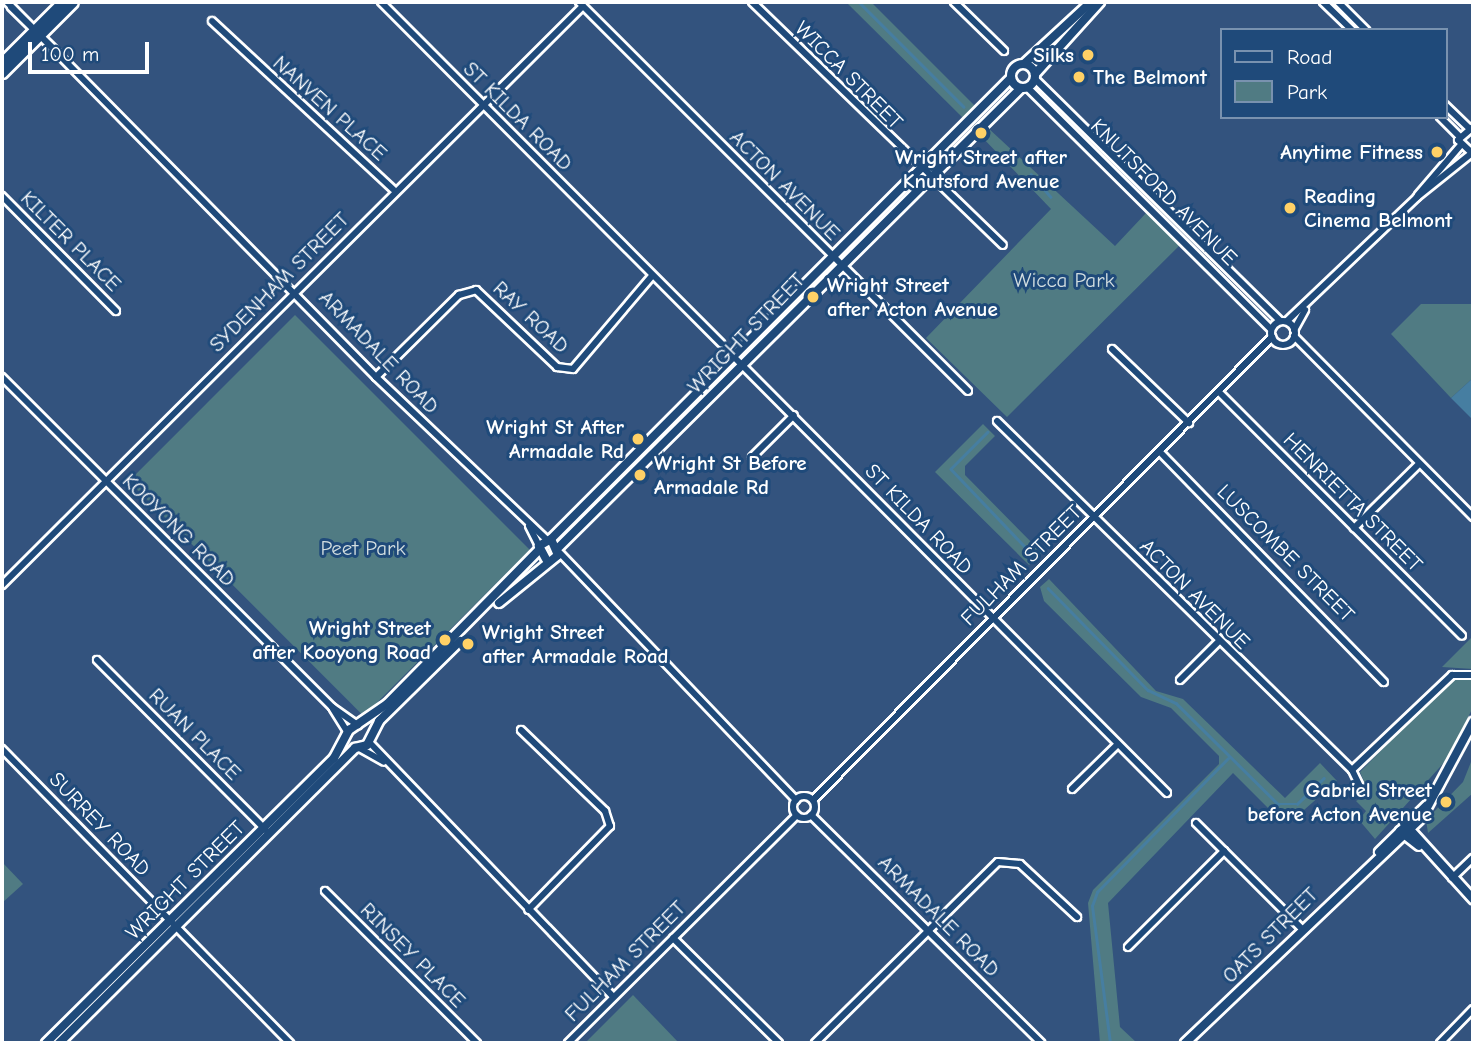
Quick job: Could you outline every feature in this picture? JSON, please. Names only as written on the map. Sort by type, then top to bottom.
[{"type":"main road","points":[[2,73],[62,2]]},
{"type":"main road","points":[[2,62],[73,2]]},
{"type":"street","name":"ST KILDA ROAD","points":[[381,2],[721,343]]},
{"type":"street","name":"WICCA STREET","points":[[752,2],[1003,245]]},
{"type":"street","points":[[954,2],[1004,51]]},
{"type":"street","name":"WRIGHT STREET","points":[[538,549],[836,262],[925,172],[1011,78],[1014,67],[1025,64],[1091,2]]},
{"type":"street","name":"WRIGHT STREET","points":[[925,172],[1024,88],[1100,2]]},
{"type":"street","points":[[1323,2],[1350,28]]},
{"type":"street","points":[[1338,2],[1364,28]]},
{"type":"street","name":"ARMADALE ROAD","points":[[8,3],[295,290],[376,377],[528,524],[549,539]]},
{"type":"street","name":"SYDENHAM STREET","points":[[2,585],[581,4]]},
{"type":"street","name":"ACTON AVENUE","points":[[581,4],[836,262],[968,391]]},
{"type":"street","name":"NANVEN PLACE","points":[[212,21],[309,117],[394,190]]},
{"type":"street","points":[[1025,64],[1035,76]]},
{"type":"street","name":"KNUTSFORD AVENUE","points":[[1035,76],[1284,321]]},
{"type":"street","points":[[1011,78],[1024,88]]},
{"type":"street","name":"KNUTSFORD AVENUE","points":[[1024,88],[1272,329]]},
{"type":"street","points":[[1447,107],[1471,127],[1459,136]]},
{"type":"street","points":[[1442,119],[1459,136],[1460,146],[1417,197],[1305,308],[1272,329],[1275,340],[1289,343],[1304,351],[1473,517]]},
{"type":"street","points":[[1417,197],[1473,153],[1460,146]]},
{"type":"street","name":"KILTER PLACE","points":[[2,196],[116,311]]},
{"type":"street","name":"WRIGHT STREET","points":[[46,1043],[266,830],[370,739],[742,365],[836,262]]},
{"type":"street","name":"RAY ROAD","points":[[376,377],[459,295],[476,290],[557,367],[573,369],[652,276]]},
{"type":"street","points":[[1289,343],[1305,308]]},
{"type":"street","points":[[1284,321],[1304,351]]},
{"type":"street","name":"FULHAM STREET","points":[[813,800],[1255,356],[1275,340]]},
{"type":"street","points":[[1112,349],[1189,423]]},
{"type":"street","name":"ST KILDA ROAD","points":[[735,358],[1167,793]]},
{"type":"street","name":"KOOYONG ROAD","points":[[2,377],[332,707],[359,725]]},
{"type":"street","name":"HENRIETTA STREET","points":[[1219,392],[1462,636]]},
{"type":"street","points":[[752,457],[794,415]]},
{"type":"street","name":"ACTON AVENUE","points":[[997,421],[1218,642],[1352,770],[1363,793]]},
{"type":"street","name":"LUSCOMBE STREET","points":[[1160,452],[1384,682]]},
{"type":"street","points":[[1354,528],[1419,464]]},
{"type":"street","name":"ARMADALE ROAD","points":[[528,524],[538,549]]},
{"type":"street","points":[[549,539],[554,554]]},
{"type":"street","points":[[613,996],[389,764],[359,725],[538,549],[554,554],[570,567],[796,800],[797,815],[811,815],[813,800],[796,800]]},
{"type":"street","points":[[1180,680],[1218,642]]},
{"type":"street","name":"RUAN PLACE","points":[[97,660],[266,830]]},
{"type":"street","points":[[1352,770],[1452,675],[1473,675]]},
{"type":"street","name":"KOOYONG ROAD","points":[[332,707],[348,737]]},
{"type":"street","name":"OATS STREET","points":[[1185,1043],[1427,805],[1455,765],[1473,722]]},
{"type":"street","name":"WRIGHT STREET","points":[[266,830],[359,725]]},
{"type":"street","points":[[521,730],[605,811],[610,826],[528,910]]},
{"type":"street","points":[[348,737],[358,749],[389,764]]},
{"type":"street","points":[[1072,789],[1118,744]]},
{"type":"street","name":"SURREY ROAD","points":[[2,749],[290,1043]]},
{"type":"street","name":"FULHAM STREET","points":[[568,1043],[797,815]]},
{"type":"street","name":"ARMADALE ROAD","points":[[811,815],[1041,1043]]},
{"type":"street","points":[[1196,823],[1301,928]]},
{"type":"street","points":[[1403,829],[1473,899]]},
{"type":"street","points":[[1128,947],[1224,851]]},
{"type":"street","points":[[1452,878],[1473,858]]},
{"type":"street","points":[[815,1043],[998,862],[1009,859],[1077,917]]},
{"type":"street","name":"RINSEY PLACE","points":[[325,891],[477,1043]]},
{"type":"street","name":"WRIGHT STREET","points":[[59,1043],[171,923]]},
{"type":"street","points":[[673,938],[779,1043]]},
{"type":"street","points":[[1440,1043],[1473,1010]]},
{"type":"green space","points":[[846,2],[871,2],[975,106],[963,118]]},
{"type":"green space","name":"Wicca Park","points":[[987,127],[1115,246],[1147,212],[1180,245],[1007,417],[926,338],[1051,209],[980,135]]},
{"type":"green space","points":[[1421,304],[1473,304],[1473,378],[1451,398],[1391,334]]},
{"type":"green space","name":"Peet Park","points":[[295,315],[530,550],[364,716],[129,481]]},
{"type":"green space","points":[[983,424],[995,436],[965,466],[965,475],[1042,553],[1029,565],[935,472]]},
{"type":"green space","points":[[1049,579],[1156,691],[1183,699],[1285,798],[1320,763],[1337,781],[1296,817],[1274,814],[1233,773],[1108,903],[1120,1027],[1137,1043],[1100,1043],[1088,903],[1093,890],[1219,764],[1219,756],[1171,708],[1141,697],[1044,601],[1040,587]]},
{"type":"green space","points":[[1473,636],[1473,669],[1442,667]]},
{"type":"green space","points":[[1450,680],[1473,680],[1473,707],[1449,757],[1375,839],[1359,820],[1366,811],[1356,801],[1369,793],[1360,772]]},
{"type":"green space","points":[[1473,757],[1473,793],[1428,833],[1426,820],[1463,782]]},
{"type":"green space","points":[[2,862],[23,884],[2,903]]},
{"type":"green space","points":[[633,995],[679,1043],[585,1043]]},
{"type":"water","points":[[1473,378],[1473,420],[1451,398]]},
{"type":"waterway","points":[[859,2],[964,107]]},
{"type":"waterway","points":[[1031,174],[1051,197]]},
{"type":"waterway","points":[[988,432],[951,469],[1033,555]]},
{"type":"waterway","points":[[1048,588],[1148,690],[1176,703],[1278,804],[1297,804],[1324,778]]},
{"type":"waterway","points":[[1110,1043],[1092,906],[1097,892],[1228,758]]},
{"type":"place","name":"Silks","points":[[1088,55]]},
{"type":"place","name":"The Belmont","points":[[1079,77]]},
{"type":"place","name":"Wright Street after Knutsford Avenue","points":[[981,133]]},
{"type":"place","name":"Anytime Fitness","points":[[1437,152]]},
{"type":"place","name":"Reading Cinema Belmont","points":[[1290,208]]},
{"type":"place","name":"Wright Street after Acton Avenue","points":[[813,297]]},
{"type":"place","name":"Wright St After Armadale Rd","points":[[638,439]]},
{"type":"place","name":"Wright St Before Armadale Rd","points":[[640,475]]},
{"type":"place","name":"Wright Street after Kooyong Road","points":[[445,640]]},
{"type":"place","name":"Wright Street after Armadale Road","points":[[468,644]]},
{"type":"place","name":"Gabriel Street before Acton Avenue","points":[[1446,802]]}]
